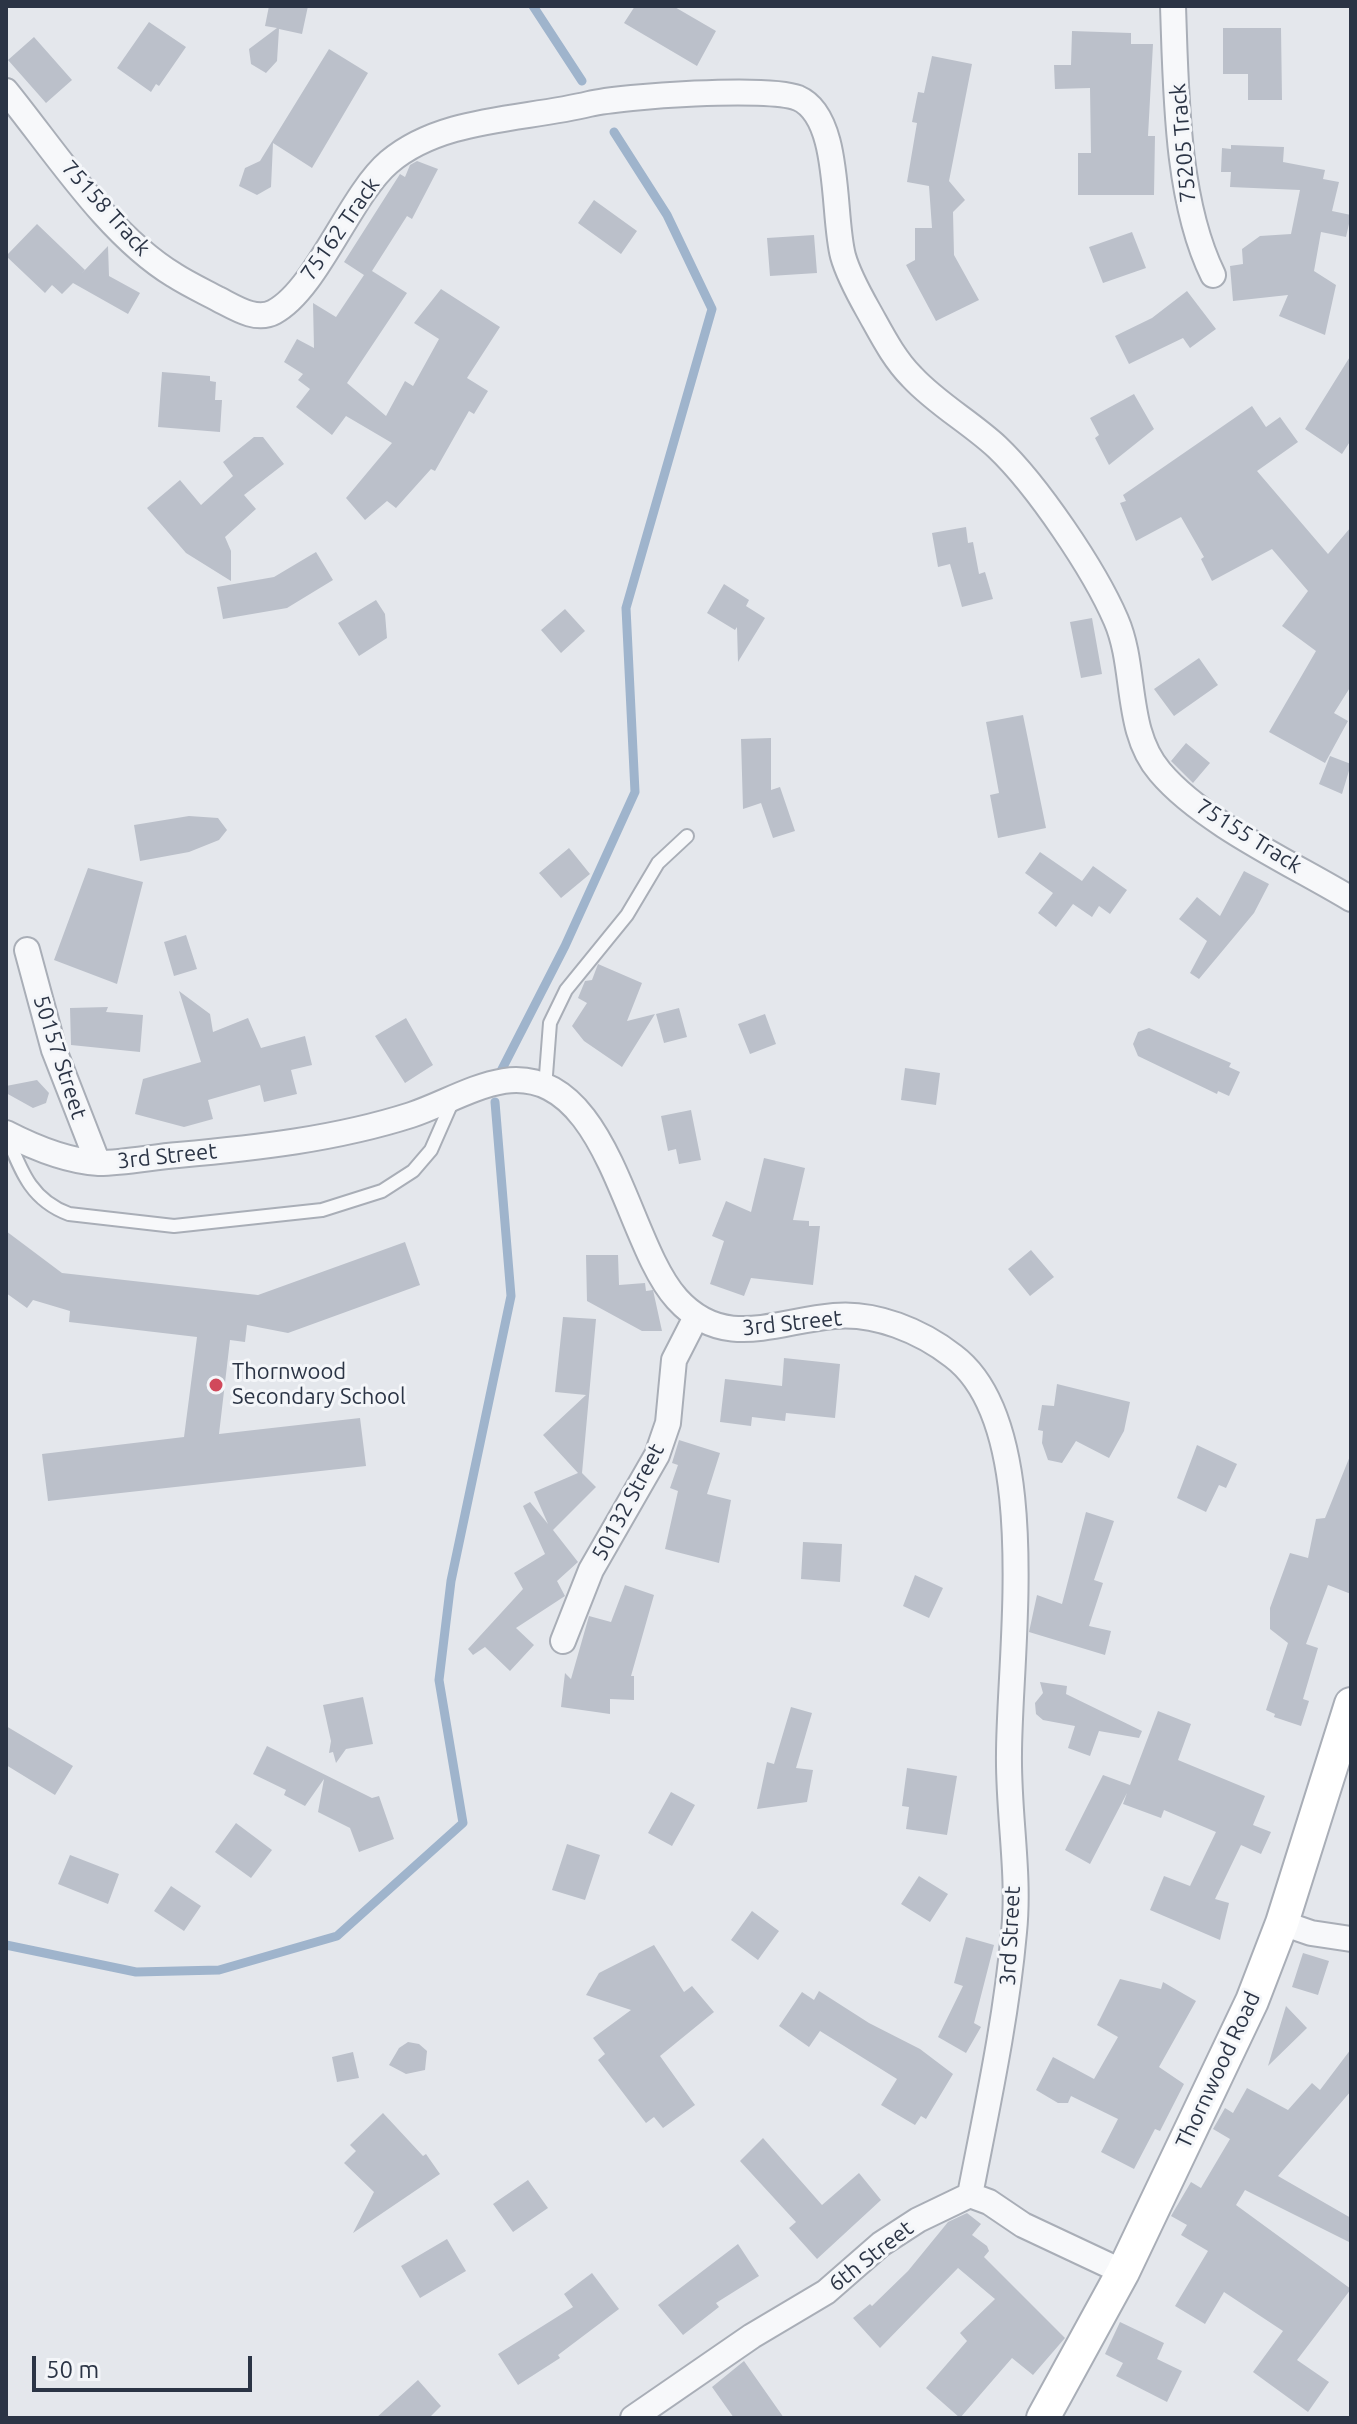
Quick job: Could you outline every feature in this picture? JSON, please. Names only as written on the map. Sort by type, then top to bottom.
[{"type":"street","name":"75205 Track","points":[[1173,6],[1188,204],[1199,246],[1213,275]]},
{"type":"street","name":"75158 Track","points":[[6,91],[131,241],[182,280],[252,315],[270,315]]},
{"type":"street","name":"75162 Track","points":[[270,315],[303,282],[388,162],[414,146],[462,127],[618,97],[772,93],[798,98],[814,110],[826,133],[843,257],[866,306],[898,361],[913,379],[1002,452],[1053,518],[1098,585],[1116,620],[1130,673]]},
{"type":"street","name":"75155 Track","points":[[1130,673],[1139,732],[1148,753],[1164,776],[1222,823],[1351,899]]},
{"type":"street","name":"50157 Street","points":[[27,950],[54,1050],[98,1163]]},
{"type":"street","name":"3rd Street","points":[[6,1133],[42,1151],[98,1163],[338,1135],[505,1081],[532,1083],[580,1111],[596,1133],[661,1277],[696,1317],[746,1331],[836,1316],[884,1320],[956,1357],[974,1375],[993,1411],[1009,1467],[1016,1566],[1009,1755],[1015,1926],[1002,2033],[970,2195]]},
{"type":"street","name":"50132 Street","points":[[563,1641],[591,1570],[657,1455],[668,1423],[674,1360],[696,1317]]},
{"type":"street","name":"Thornwood Road","points":[[1043,2418],[1123,2272],[1252,2001],[1282,1923],[1351,1704]]},
{"type":"street","points":[[1282,1923],[1311,1933],[1351,1939]]},
{"type":"street","points":[[970,2195],[989,2202],[1023,2225],[1123,2272]]},
{"type":"street","name":"6th Street","points":[[633,2418],[752,2336],[826,2292],[881,2244],[918,2220],[970,2195]]},
{"type":"lane","points":[[545,1088],[550,1023],[566,990],[627,915],[658,863],[687,836]]},
{"type":"lane","points":[[6,1133],[25,1180],[56,1209],[69,1214],[174,1226],[322,1210],[382,1191],[413,1171],[431,1150],[453,1100]]},
{"type":"building","points":[[269,6],[308,6],[302,34],[279,29],[277,61],[266,73],[251,64],[249,49],[277,28],[265,26]]},
{"type":"building","points":[[635,6],[673,6],[716,31],[697,66],[624,23]]},
{"type":"building","points":[[149,22],[186,47],[159,86],[156,84],[151,92],[117,68]]},
{"type":"building","points":[[1223,28],[1281,28],[1282,100],[1248,100],[1248,74],[1223,74]]},
{"type":"building","points":[[1072,31],[1131,33],[1131,44],[1153,44],[1148,136],[1155,136],[1154,195],[1078,195],[1078,153],[1091,153],[1090,88],[1055,89],[1054,65],[1071,65]]},
{"type":"building","points":[[34,37],[72,80],[46,103],[8,60]]},
{"type":"building","points":[[329,49],[368,73],[312,168],[273,143],[271,187],[257,195],[239,186],[245,168],[260,161]]},
{"type":"building","points":[[932,56],[972,64],[949,181],[965,200],[953,212],[954,255],[979,300],[936,321],[906,265],[915,260],[915,228],[932,228],[929,186],[907,182],[917,123],[912,122],[918,92],[924,93]]},
{"type":"building","points":[[1231,145],[1284,147],[1283,162],[1325,170],[1323,179],[1339,182],[1332,211],[1351,215],[1346,237],[1321,232],[1314,271],[1336,285],[1325,335],[1279,316],[1288,295],[1233,301],[1230,266],[1243,264],[1242,249],[1260,236],[1291,234],[1300,190],[1230,187],[1231,172],[1221,172],[1222,148],[1231,149]]},
{"type":"building","points":[[417,161],[438,169],[412,219],[407,216],[372,271],[407,293],[347,383],[386,416],[405,381],[413,386],[439,339],[414,323],[441,289],[500,327],[467,378],[488,391],[474,414],[469,411],[435,471],[431,469],[396,508],[387,501],[365,520],[346,498],[392,443],[346,416],[332,435],[296,407],[310,389],[298,380],[303,374],[284,362],[297,339],[314,348],[313,303],[336,317],[364,275],[344,262],[400,174],[405,177],[410,165]]},
{"type":"building","points":[[594,200],[637,231],[621,254],[578,223]]},
{"type":"building","points":[[37,224],[85,270],[108,246],[109,276],[140,293],[128,314],[73,283],[62,294],[52,285],[45,293],[6,256]]},
{"type":"building","points":[[1132,232],[1146,268],[1103,283],[1089,247]]},
{"type":"building","points":[[814,235],[817,273],[770,276],[767,238]]},
{"type":"building","points":[[1187,291],[1216,329],[1190,348],[1183,338],[1129,364],[1115,336],[1152,318]]},
{"type":"building","points":[[1351,355],[1351,440],[1342,454],[1305,429]]},
{"type":"building","points":[[162,372],[210,376],[210,381],[216,382],[215,400],[222,400],[220,432],[158,427]]},
{"type":"building","points":[[1134,394],[1154,429],[1109,465],[1095,438],[1099,435],[1090,418]]},
{"type":"building","points":[[1252,406],[1266,427],[1280,417],[1298,442],[1257,471],[1328,554],[1351,527],[1351,686],[1334,713],[1348,721],[1325,763],[1269,732],[1316,651],[1282,626],[1308,591],[1272,549],[1212,581],[1201,559],[1204,557],[1181,517],[1136,541],[1120,503],[1126,501],[1123,495]]},
{"type":"building","points":[[254,437],[263,437],[284,464],[244,495],[256,509],[225,537],[231,551],[231,581],[186,553],[147,508],[180,480],[201,505],[233,476],[223,462]]},
{"type":"building","points":[[966,527],[968,543],[973,542],[979,574],[985,572],[993,599],[962,607],[950,564],[938,567],[932,533]]},
{"type":"building","points":[[316,552],[333,580],[287,608],[223,619],[217,587],[274,577]]},
{"type":"building","points":[[724,584],[749,600],[746,606],[765,618],[738,662],[737,627],[735,630],[707,613]]},
{"type":"building","points":[[376,600],[385,614],[387,638],[359,656],[338,623]]},
{"type":"building","points":[[565,609],[585,631],[561,653],[541,630]]},
{"type":"building","points":[[1092,618],[1102,674],[1081,678],[1070,622]]},
{"type":"building","points":[[1199,658],[1218,685],[1174,716],[1154,689]]},
{"type":"building","points":[[1023,715],[1046,828],[998,838],[990,795],[999,793],[986,722]]},
{"type":"building","points":[[771,738],[771,790],[780,787],[795,831],[773,838],[761,803],[743,809],[741,739]]},
{"type":"building","points":[[1186,743],[1210,763],[1193,783],[1171,761]]},
{"type":"building","points":[[1330,756],[1351,764],[1342,794],[1319,784]]},
{"type":"building","points":[[189,816],[218,818],[227,830],[219,840],[189,852],[140,861],[134,825]]},
{"type":"building","points":[[569,848],[590,874],[561,898],[539,873]]},
{"type":"building","points":[[1040,852],[1082,881],[1093,866],[1127,890],[1110,914],[1099,906],[1092,917],[1073,904],[1056,927],[1038,913],[1053,893],[1025,873]]},
{"type":"building","points":[[88,868],[143,882],[117,984],[54,960]]},
{"type":"building","points":[[1244,871],[1269,884],[1254,913],[1199,979],[1190,973],[1207,941],[1179,919],[1197,897],[1220,916]]},
{"type":"building","points":[[186,935],[197,969],[174,976],[164,942]]},
{"type":"building","points":[[598,964],[642,983],[627,1021],[655,1014],[622,1067],[584,1041],[572,1026],[587,1003],[578,998],[585,981],[592,980]]},
{"type":"building","points":[[179,991],[210,1014],[213,1032],[248,1018],[261,1048],[305,1036],[312,1065],[291,1070],[297,1094],[264,1102],[260,1085],[208,1100],[213,1119],[184,1127],[135,1114],[143,1079],[201,1062]]},
{"type":"building","points":[[108,1007],[106,1012],[143,1015],[140,1052],[71,1045],[70,1008]]},
{"type":"building","points":[[679,1008],[687,1037],[664,1043],[656,1014]]},
{"type":"building","points":[[765,1014],[776,1044],[750,1054],[738,1024]]},
{"type":"building","points":[[406,1018],[433,1065],[405,1083],[375,1036]]},
{"type":"building","points":[[1149,1028],[1231,1063],[1229,1067],[1240,1072],[1229,1096],[1218,1091],[1217,1094],[1138,1056],[1133,1044],[1138,1032]]},
{"type":"building","points":[[905,1068],[940,1073],[936,1105],[901,1100]]},
{"type":"building","points":[[37,1080],[49,1093],[46,1103],[33,1108],[6,1093],[6,1086]]},
{"type":"building","points":[[691,1110],[701,1160],[679,1164],[676,1149],[668,1151],[661,1116]]},
{"type":"building","points":[[764,1158],[805,1168],[793,1220],[809,1221],[809,1226],[820,1226],[813,1285],[751,1278],[744,1296],[710,1284],[724,1241],[712,1236],[726,1201],[751,1212]]},
{"type":"building","points":[[6,1231],[62,1273],[258,1295],[405,1242],[420,1285],[288,1333],[247,1325],[245,1342],[230,1340],[219,1434],[360,1418],[366,1466],[48,1501],[42,1454],[184,1437],[197,1337],[69,1322],[70,1311],[33,1300],[27,1308],[6,1293]]},
{"type":"building","points":[[1031,1250],[1054,1277],[1030,1296],[1008,1269]]},
{"type":"building","points":[[586,1255],[618,1255],[619,1285],[645,1283],[646,1291],[653,1290],[662,1331],[642,1331],[587,1301]]},
{"type":"building","points":[[563,1317],[596,1319],[582,1473],[596,1487],[553,1530],[578,1562],[557,1581],[565,1596],[516,1628],[534,1645],[510,1671],[485,1647],[473,1655],[468,1649],[523,1589],[514,1573],[545,1554],[523,1506],[530,1502],[548,1524],[534,1492],[578,1473],[543,1435],[586,1395],[555,1392]]},
{"type":"building","points":[[784,1358],[840,1364],[835,1418],[786,1413],[785,1421],[752,1417],[751,1426],[720,1422],[725,1379],[782,1386]]},
{"type":"building","points":[[1057,1384],[1130,1402],[1124,1431],[1109,1458],[1076,1441],[1062,1463],[1048,1460],[1042,1443],[1043,1431],[1038,1430],[1042,1405],[1054,1406]]},
{"type":"building","points":[[679,1440],[720,1453],[707,1494],[731,1500],[719,1563],[665,1549],[678,1491],[670,1488],[678,1465],[672,1463]]},
{"type":"building","points":[[1197,1445],[1237,1464],[1226,1488],[1219,1485],[1206,1512],[1177,1498]]},
{"type":"building","points":[[1350,1456],[1351,1594],[1328,1585],[1306,1644],[1318,1648],[1303,1699],[1309,1701],[1301,1726],[1274,1717],[1275,1714],[1266,1710],[1288,1643],[1270,1629],[1270,1608],[1290,1553],[1308,1558],[1316,1519],[1325,1518]]},
{"type":"building","points":[[1086,1512],[1114,1521],[1094,1580],[1103,1583],[1089,1626],[1111,1631],[1105,1655],[1029,1632],[1037,1595],[1062,1604]]},
{"type":"building","points":[[803,1542],[842,1544],[840,1582],[801,1579]]},
{"type":"building","points":[[915,1575],[943,1588],[929,1618],[903,1606]]},
{"type":"building","points":[[625,1585],[654,1595],[631,1676],[634,1676],[634,1700],[610,1699],[610,1714],[561,1707],[565,1673],[571,1679],[589,1616],[611,1622]]},
{"type":"building","points":[[1040,1682],[1067,1686],[1066,1694],[1142,1731],[1139,1738],[1099,1731],[1090,1756],[1068,1748],[1075,1726],[1043,1720],[1036,1714],[1035,1703],[1043,1693]]},
{"type":"building","points":[[363,1697],[373,1744],[346,1749],[336,1763],[333,1752],[329,1753],[331,1741],[323,1705]]},
{"type":"building","points":[[791,1707],[812,1713],[796,1768],[813,1770],[807,1802],[757,1809],[767,1762],[774,1764]]},
{"type":"building","points":[[1158,1711],[1191,1724],[1178,1760],[1265,1796],[1253,1825],[1271,1832],[1261,1854],[1241,1845],[1215,1899],[1229,1903],[1220,1940],[1150,1910],[1164,1876],[1190,1886],[1216,1832],[1164,1810],[1161,1818],[1123,1804],[1127,1793],[1090,1864],[1065,1850],[1103,1775],[1130,1785]]},
{"type":"building","points":[[6,1726],[73,1766],[55,1795],[6,1765]]},
{"type":"building","points":[[267,1746],[372,1798],[379,1796],[394,1839],[359,1852],[350,1828],[318,1812],[324,1779],[305,1806],[284,1795],[286,1790],[253,1774]]},
{"type":"building","points":[[907,1768],[957,1776],[947,1835],[906,1829],[909,1807],[902,1806]]},
{"type":"building","points":[[671,1792],[695,1805],[672,1846],[648,1833]]},
{"type":"building","points":[[236,1823],[272,1850],[251,1878],[215,1852]]},
{"type":"building","points":[[567,1844],[600,1855],[585,1900],[552,1890]]},
{"type":"building","points":[[70,1855],[119,1874],[108,1904],[58,1884]]},
{"type":"building","points":[[919,1876],[948,1894],[930,1922],[901,1904]]},
{"type":"building","points":[[171,1886],[201,1906],[184,1931],[154,1911]]},
{"type":"building","points":[[752,1911],[779,1931],[758,1960],[731,1940]]},
{"type":"building","points":[[966,1937],[994,1945],[974,2023],[981,2027],[966,2053],[938,2037],[963,1986],[954,1983]]},
{"type":"building","points":[[654,1945],[684,1992],[692,1986],[714,2012],[660,2056],[695,2105],[663,2128],[654,2117],[646,2123],[598,2060],[605,2054],[593,2038],[631,2010],[586,1995],[599,1973]]},
{"type":"building","points":[[1303,1953],[1329,1961],[1318,1995],[1292,1987]]},
{"type":"building","points":[[1120,1979],[1161,1989],[1163,1982],[1196,2001],[1159,2067],[1184,2084],[1160,2131],[1155,2129],[1134,2169],[1101,2152],[1118,2119],[1071,2096],[1068,2103],[1058,2103],[1036,2090],[1053,2057],[1094,2079],[1118,2037],[1097,2025]]},
{"type":"building","points":[[819,1991],[869,2023],[920,2049],[953,2074],[926,2119],[921,2116],[915,2125],[881,2105],[897,2079],[820,2031],[809,2047],[779,2026],[802,1992],[814,2000]]},
{"type":"building","points":[[1286,2006],[1307,2028],[1268,2066]]},
{"type":"building","points":[[408,2042],[419,2044],[427,2051],[425,2070],[406,2074],[389,2065],[399,2048]]},
{"type":"building","points":[[1351,2049],[1351,2091],[1278,2176],[1351,2218],[1351,2243],[1245,2190],[1236,2205],[1351,2289],[1297,2360],[1329,2382],[1308,2412],[1253,2372],[1283,2331],[1224,2292],[1205,2324],[1175,2306],[1208,2251],[1181,2235],[1187,2225],[1171,2216],[1191,2182],[1201,2188],[1230,2139],[1213,2129],[1225,2108],[1233,2113],[1247,2088],[1288,2110],[1312,2083],[1320,2090]]},
{"type":"building","points":[[353,2052],[359,2078],[337,2082],[332,2057]]},
{"type":"building","points":[[383,2113],[423,2156],[426,2154],[440,2174],[353,2233],[374,2192],[344,2163],[356,2151],[350,2145]]},
{"type":"building","points":[[763,2138],[822,2205],[859,2173],[881,2200],[817,2259],[789,2228],[796,2222],[740,2161]]},
{"type":"building","points":[[528,2180],[548,2208],[513,2232],[493,2204]]},
{"type":"building","points":[[967,2213],[981,2224],[972,2235],[987,2246],[989,2251],[984,2257],[1065,2338],[1033,2375],[1012,2358],[960,2418],[926,2388],[967,2341],[960,2333],[995,2299],[958,2268],[880,2348],[853,2318],[870,2304],[872,2306],[908,2271],[948,2222]]},
{"type":"building","points":[[447,2239],[466,2271],[420,2298],[401,2266]]},
{"type":"building","points":[[738,2244],[759,2276],[716,2303],[719,2307],[683,2335],[658,2305]]},
{"type":"building","points":[[592,2273],[619,2309],[558,2355],[560,2358],[518,2385],[498,2354],[573,2307],[564,2294]]},
{"type":"building","points":[[1120,2322],[1164,2343],[1157,2359],[1182,2371],[1167,2402],[1116,2376],[1123,2363],[1105,2354]]},
{"type":"building","points":[[744,2361],[784,2418],[734,2418],[712,2387]]},
{"type":"building","points":[[418,2380],[441,2406],[429,2418],[376,2418]]},
{"type":"waterway","points":[[533,6],[582,81]]},
{"type":"waterway","points":[[500,1073],[565,946],[635,792],[626,608],[712,309],[667,215],[614,132]]},
{"type":"waterway","points":[[6,1945],[136,1972],[219,1970],[337,1936],[463,1823],[439,1680],[451,1581],[511,1296],[495,1102]]},
{"type":"place","name":"Thornwood Secondary School","points":[[216,1385]]}]
